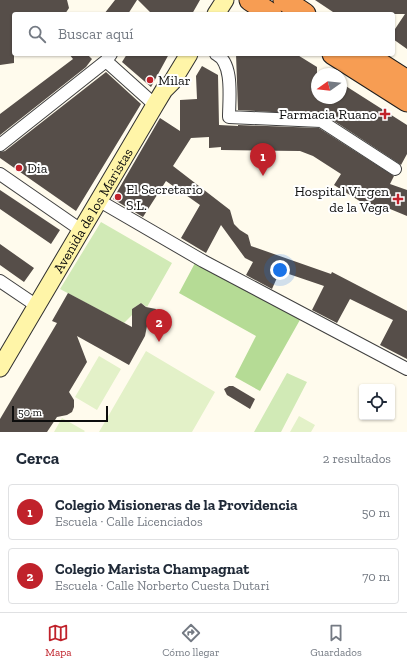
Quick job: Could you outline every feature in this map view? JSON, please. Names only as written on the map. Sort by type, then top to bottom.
[{"type":"highway","points":[[250,0],[268,12]]},
{"type":"highway","points":[[284,0],[302,12]]},
{"type":"highway","points":[[336,56],[407,101]]},
{"type":"highway","points":[[368,56],[407,81]]},
{"type":"main road","points":[[217,12],[225,0]]},
{"type":"main road","name":"Avenida de los Maristas","points":[[0,368],[164,90],[172,82],[188,56]]},
{"type":"street","points":[[218,56],[225,63],[228,70],[229,117],[321,121],[395,169]]},
{"type":"street","points":[[0,145],[108,58],[155,105]]},
{"type":"street","points":[[0,174],[81,230]]},
{"type":"street","points":[[98,200],[203,261],[407,369]]},
{"type":"street","points":[[0,281],[37,306]]},
{"type":"green space","points":[[101,222],[172,263],[147,307],[141,303],[132,309],[132,315],[124,323],[60,289]]},
{"type":"green space","points":[[195,263],[301,318],[260,391],[235,377],[256,336],[179,293]]},
{"type":"green space","points":[[146,351],[215,392],[192,432],[99,432]]},
{"type":"green space","points":[[99,356],[121,369],[97,410],[75,397]]},
{"type":"green space","points":[[287,373],[307,382],[281,432],[254,432]]},
{"type":"green space","points":[[299,416],[315,425],[311,432],[290,432]]},
{"type":"green space","points":[[62,418],[85,431],[54,432]]},
{"type":"building","points":[[0,0],[67,0],[69,8],[66,12],[12,12],[12,56],[14,56],[14,63],[0,65]]},
{"type":"building","points":[[115,0],[137,0],[129,12],[106,12]]},
{"type":"building","points":[[138,0],[200,0],[193,12],[150,12]]},
{"type":"building","points":[[315,0],[407,0],[407,49],[395,40],[395,29],[405,14],[395,14],[395,12],[333,12]]},
{"type":"building","points":[[71,56],[89,56],[92,59],[86,67],[0,135],[0,114],[73,59]]},
{"type":"building","points":[[126,56],[168,56],[151,87],[122,62]]},
{"type":"building","points":[[236,56],[299,56],[317,67],[311,68],[311,104],[347,104],[347,87],[407,125],[407,154],[401,165],[325,115],[238,110]]},
{"type":"building","points":[[202,66],[218,75],[219,125],[319,128],[394,176],[390,184],[407,190],[407,216],[378,204],[374,210],[334,185],[341,174],[313,156],[300,151],[221,150],[221,147],[209,148],[209,137],[191,138],[173,166],[230,210],[234,224],[248,235],[251,246],[331,274],[332,272],[407,311],[407,359],[380,345],[393,320],[350,299],[337,323],[312,310],[324,286],[280,271],[272,289],[246,275],[253,262],[245,258],[221,225],[206,253],[181,238],[200,205],[166,181],[143,217],[113,199],[160,118],[180,131],[180,100],[197,99],[196,76]]},
{"type":"building","points":[[106,72],[141,104],[76,211],[0,158],[0,152],[5,151]]},
{"type":"building","points":[[0,190],[60,230],[51,244],[0,209]]},
{"type":"building","points":[[0,244],[34,268],[24,282],[0,265]]},
{"type":"building","points":[[68,293],[132,327],[132,309],[141,303],[146,307],[156,309],[154,318],[147,326],[145,336],[129,365],[77,336],[87,362],[69,392],[74,400],[72,412],[67,415],[57,417],[47,432],[0,432],[0,419],[57,323],[52,321]]},
{"type":"building","points":[[229,386],[233,386],[255,399],[250,409],[227,395],[224,389]]},
{"type":"place","name":"Milar","points":[[150,80]]},
{"type":"place","name":"Farmacia Ruano","points":[[385,114]]},
{"type":"place","name":"Dia","points":[[19,168]]},
{"type":"place","name":"Colegio Misioneras de la Providencia","points":[[263,176]]},
{"type":"place","name":"El Secretario S.L.","points":[[118,197]]},
{"type":"place","name":"Hospital Virgen de la Vega","points":[[398,199]]},
{"type":"place","name":"Colegio Marista Champagnat","points":[[159,342]]}]
